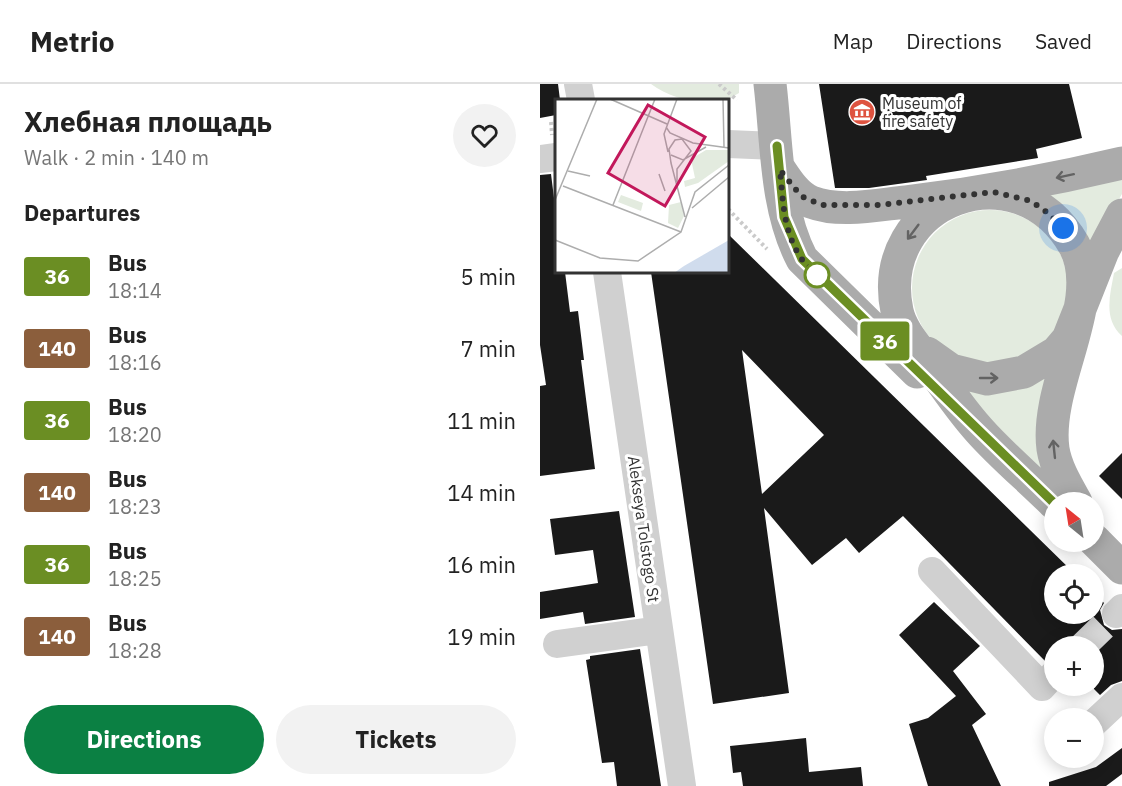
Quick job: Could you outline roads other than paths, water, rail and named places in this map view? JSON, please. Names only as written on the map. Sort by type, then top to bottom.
[{"type":"main road","points":[[770,84],[784,217],[802,259],[1044,493]]},
{"type":"main road","points":[[778,158],[801,196],[810,201],[834,207],[879,205],[969,193],[1122,163]]},
{"type":"main road","points":[[905,332],[922,350],[951,370],[987,379],[1024,372],[1058,352],[1068,339],[1081,310],[1083,268],[1075,246],[1048,213],[1031,201],[1005,194],[969,193],[939,207],[921,220],[907,239],[898,265],[897,311],[905,332],[979,431]]},
{"type":"main road","points":[[1071,492],[1055,461],[1053,420],[1059,384],[1081,310],[1102,252],[1122,215]]},
{"type":"street","points":[[578,84],[581,99]]},
{"type":"street","points":[[729,144],[778,158]]},
{"type":"street","points":[[540,159],[555,157]]},
{"type":"street","name":"Alekseya Tolstogo St","points":[[607,273],[682,786]]},
{"type":"street","points":[[932,571],[1041,687],[1044,684]]},
{"type":"street","points":[[557,644],[659,630]]},
{"type":"street","points":[[1104,714],[1122,697]]},
{"type":"tunnel","points":[[1093,636],[1116,614]]},
{"type":"place","name":"Museum of fire safety","points":[[862,112]]}]
